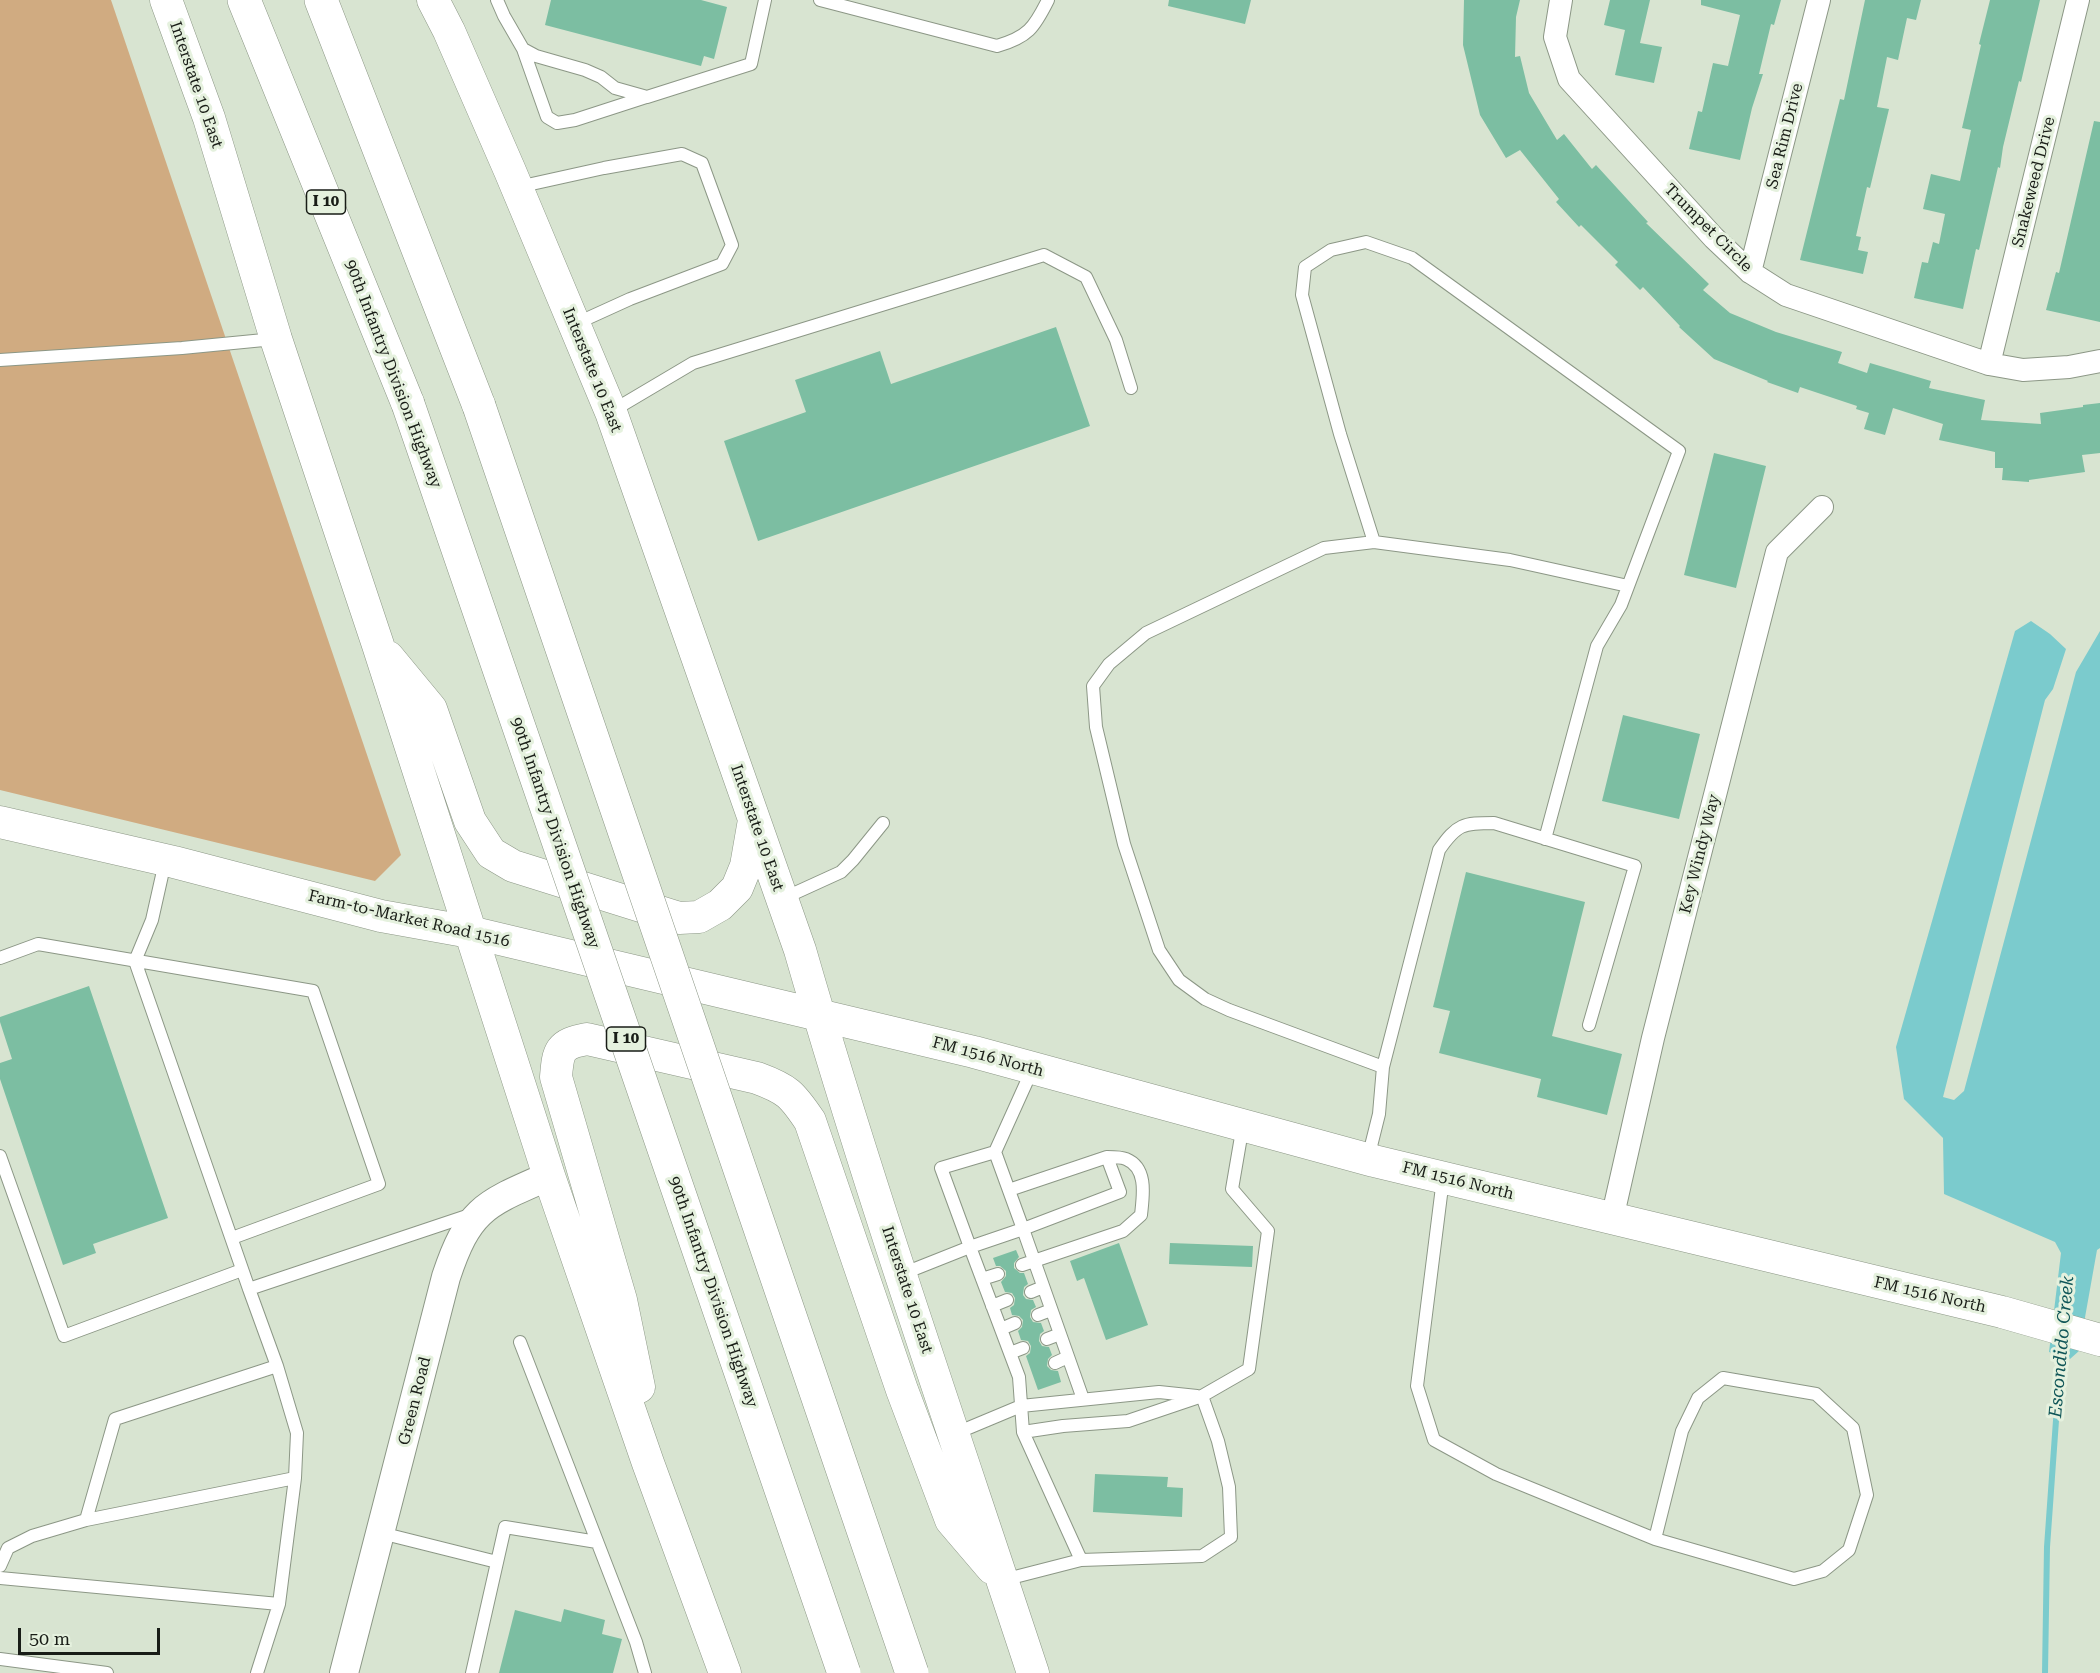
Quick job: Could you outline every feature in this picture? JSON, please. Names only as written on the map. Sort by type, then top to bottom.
[{"type":"highway","name":"90th Infantry Division Highway","points":[[244,0],[408,405],[844,1673]]},
{"type":"highway","points":[[321,0],[479,406],[912,1673]]},
{"type":"main road","name":"Interstate 10 East","points":[[166,0],[209,118],[276,339],[378,645],[549,1176],[664,1507],[725,1673]]},
{"type":"main road","name":"Interstate 10 East","points":[[434,0],[517,187],[611,411],[800,950],[818,1014],[1033,1673]]},
{"type":"main road","points":[[378,645],[431,709],[470,821],[491,853],[513,866],[680,918],[699,917],[720,905],[737,888],[746,866],[754,819]]},
{"type":"main road","name":"Farm-to-Market Road 1516","points":[[0,822],[165,860],[381,916],[470,932],[818,1014]]},
{"type":"main road","name":"FM 1516 North","points":[[818,1014],[975,1052],[1368,1159],[2001,1312],[2100,1340]]},
{"type":"main road","points":[[664,1507],[621,1300],[556,1077],[557,1054],[568,1042],[587,1039],[757,1078],[781,1087],[796,1099],[810,1120],[902,1390],[951,1520],[1002,1580]]},
{"type":"street","name":"Trumpet Circle","points":[[1561,0],[1555,37],[1569,79],[1714,238],[1750,272],[1786,295],[1989,364],[2023,370],[2068,367],[2100,361]]},
{"type":"street","name":"Sea Rim Drive","points":[[1750,272],[1819,0]]},
{"type":"street","name":"Snakeweed Drive","points":[[1989,364],[2078,0]]},
{"type":"street","name":"Key Windy Way","points":[[1612,1219],[1653,1038],[1777,552],[1822,507]]},
{"type":"street","name":"Green Road","points":[[344,1673],[455,1249],[479,1212],[496,1199],[549,1176]]},
{"type":"lane","points":[[497,0],[523,49],[547,117],[557,123],[575,120],[751,64],[765,0]]},
{"type":"lane","points":[[820,0],[997,46],[1017,40],[1036,24],[1048,0]]},
{"type":"lane","points":[[523,49],[536,56],[585,70],[601,77],[615,88],[647,97]]},
{"type":"lane","points":[[517,187],[682,154],[702,163],[732,245],[722,264],[630,299],[574,325]]},
{"type":"lane","points":[[1374,542],[1340,434],[1302,295],[1305,267],[1330,249],[1366,242],[1412,258],[1679,451],[1621,604],[1597,646],[1545,839]]},
{"type":"lane","points":[[611,411],[693,363],[1044,255],[1086,277],[1116,340],[1131,388]]},
{"type":"lane","points":[[0,360],[182,348],[276,339]]},
{"type":"lane","points":[[1383,1067],[1228,1010],[1205,999],[1179,980],[1159,950],[1124,844],[1096,727],[1093,686],[1109,664],[1146,633],[1324,548],[1374,542],[1509,560],[1628,586]]},
{"type":"lane","points":[[782,899],[841,872],[854,860],[883,823]]},
{"type":"lane","points":[[1368,1159],[1379,1114],[1383,1067],[1438,850],[1459,827],[1471,824],[1494,824],[1635,867],[1589,1025]]},
{"type":"lane","points":[[165,860],[152,921],[135,961],[277,1366],[297,1433],[295,1478],[279,1604],[257,1673]]},
{"type":"lane","points":[[0,958],[38,944],[314,991],[379,1184],[232,1238]]},
{"type":"lane","points":[[1032,1068],[995,1152],[1083,1399]]},
{"type":"lane","points":[[1023,1432],[1128,1421],[1202,1396],[1249,1369],[1268,1231],[1232,1189],[1243,1124]]},
{"type":"lane","points":[[995,1152],[942,1167],[1019,1377],[1023,1432],[1081,1560]]},
{"type":"lane","points":[[0,1156],[64,1336],[242,1269]]},
{"type":"lane","points":[[902,1274],[1120,1192],[1107,1157]]},
{"type":"lane","points":[[1009,1190],[1107,1157],[1126,1159],[1140,1171],[1144,1188],[1141,1215],[1123,1231],[1022,1265]]},
{"type":"lane","points":[[1443,1178],[1417,1386],[1434,1440],[1496,1474],[1655,1539],[1794,1579],[1823,1571],[1849,1550],[1867,1495],[1853,1428],[1816,1394],[1723,1378],[1698,1398],[1682,1431],[1655,1539]]},
{"type":"lane","points":[[249,1290],[479,1212]]},
{"type":"lane","points":[[982,1279],[998,1274]]},
{"type":"lane","points":[[1031,1292],[1044,1287]]},
{"type":"lane","points":[[992,1306],[1007,1300]]},
{"type":"lane","points":[[1038,1315],[1051,1310]]},
{"type":"lane","points":[[1001,1329],[1015,1323]]},
{"type":"lane","points":[[1047,1339],[1060,1334]]},
{"type":"lane","points":[[520,1342],[636,1642],[645,1673]]},
{"type":"lane","points":[[1010,1353],[1023,1347]]},
{"type":"lane","points":[[1055,1362],[1068,1357]]},
{"type":"lane","points":[[86,1520],[115,1419],[277,1366]]},
{"type":"lane","points":[[1019,1377],[1032,1372]]},
{"type":"lane","points":[[954,1434],[1021,1406],[1159,1392],[1202,1396]]},
{"type":"lane","points":[[1002,1580],[1081,1560],[1202,1556],[1231,1537],[1229,1487],[1218,1441],[1202,1396]]},
{"type":"lane","points":[[0,1566],[4,1547],[32,1536],[86,1520],[295,1478]]},
{"type":"lane","points":[[472,1673],[505,1527],[597,1542]]},
{"type":"lane","points":[[381,1533],[497,1562]]},
{"type":"lane","points":[[0,1578],[279,1604]]},
{"type":"lane","points":[[0,1659],[107,1673]]},
{"type":"shaded area","points":[[0,0],[111,0],[401,855],[375,881],[0,790]]},
{"type":"water","points":[[2031,621],[2066,649],[2053,689],[2045,700],[1943,1097],[1954,1100],[1964,1091],[2076,672],[2100,631],[2100,1248],[2097,1250],[2079,1351],[2070,1359],[2049,1352],[2061,1253],[2055,1242],[1944,1194],[1943,1138],[1904,1099],[1896,1047],[2015,631]]},
{"type":"building","points":[[551,0],[701,0],[727,7],[714,59],[704,56],[701,66],[545,25]]},
{"type":"building","points":[[1169,0],[1251,0],[1245,24],[1168,6]]},
{"type":"building","points":[[1464,0],[1520,0],[1516,17],[1515,57],[1520,56],[1529,93],[1557,140],[1564,134],[1592,169],[1596,165],[1648,222],[1646,223],[1709,284],[1703,290],[1730,313],[1776,332],[1842,352],[1838,363],[1867,373],[1870,363],[1931,381],[1929,388],[1985,400],[1981,420],[2041,424],[2040,413],[2100,403],[2100,453],[2082,455],[2085,472],[2029,480],[2029,482],[2002,480],[2003,468],[1995,468],[1995,452],[1939,440],[1943,424],[1893,408],[1885,435],[1864,429],[1869,413],[1856,409],[1857,406],[1800,387],[1798,393],[1714,359],[1679,327],[1643,287],[1640,290],[1615,265],[1618,262],[1581,225],[1579,227],[1556,202],[1559,199],[1520,150],[1506,158],[1480,115],[1463,45]]},
{"type":"building","points":[[1610,0],[1650,0],[1640,43],[1662,47],[1654,83],[1615,75],[1625,30],[1604,25]]},
{"type":"building","points":[[1701,0],[1781,0],[1774,25],[1771,24],[1759,74],[1763,74],[1752,108],[1740,160],[1689,149],[1698,111],[1702,112],[1713,63],[1728,66],[1740,15],[1701,5]]},
{"type":"building","points":[[1865,0],[1921,0],[1916,20],[1907,18],[1898,60],[1887,57],[1877,107],[1889,109],[1856,236],[1861,237],[1858,250],[1868,252],[1863,274],[1800,260],[1840,99],[1844,100]]},
{"type":"building","points":[[1990,0],[2040,0],[1979,250],[1976,249],[1963,309],[1914,298],[1922,262],[1928,263],[1933,242],[1939,244],[1945,214],[1923,209],[1931,174],[1960,181],[1971,130],[1962,128]]},
{"type":"building","points":[[2094,121],[2100,122],[2100,322],[2046,310],[2056,272],[2059,273]]},
{"type":"building","points":[[1056,327],[1090,426],[758,541],[724,441],[806,412],[795,380],[880,351],[891,384]]},
{"type":"building","points":[[1714,453],[1766,466],[1736,588],[1684,575]]},
{"type":"building","points":[[1623,715],[1700,734],[1679,819],[1602,801]]},
{"type":"building","points":[[1466,872],[1585,902],[1552,1036],[1622,1054],[1607,1115],[1537,1097],[1541,1079],[1439,1053],[1450,1011],[1433,1007]]},
{"type":"building","points":[[89,986],[168,1218],[93,1244],[96,1253],[63,1265],[0,1079],[0,1063],[12,1059],[0,1017]]},
{"type":"building","points":[[1119,1243],[1148,1325],[1106,1340],[1084,1278],[1077,1281],[1070,1261]]},
{"type":"building","points":[[1170,1243],[1253,1246],[1252,1267],[1169,1264]]},
{"type":"building","points":[[1016,1250],[1019,1257],[1014,1263],[1014,1268],[1024,1273],[1028,1284],[1024,1287],[1023,1295],[1026,1299],[1033,1300],[1036,1307],[1031,1310],[1030,1317],[1033,1322],[1041,1323],[1044,1331],[1040,1334],[1039,1341],[1042,1346],[1049,1347],[1052,1355],[1048,1359],[1047,1366],[1051,1370],[1058,1371],[1061,1382],[1038,1390],[1026,1356],[1030,1353],[1031,1346],[1028,1341],[1021,1340],[1018,1331],[1022,1327],[1023,1320],[1019,1316],[1012,1315],[1010,1308],[1014,1305],[1015,1298],[1012,1293],[1005,1292],[1001,1282],[1006,1276],[1006,1271],[996,1266],[993,1258]]},
{"type":"building","points":[[1095,1474],[1168,1477],[1167,1487],[1183,1488],[1182,1517],[1093,1512]]},
{"type":"building","points":[[564,1609],[605,1620],[602,1634],[622,1639],[613,1673],[499,1673],[515,1610],[561,1622]]},
{"type":"waterway","name":"Escondido Creek","points":[[2045,1673],[2047,1547],[2061,1350]]}]
